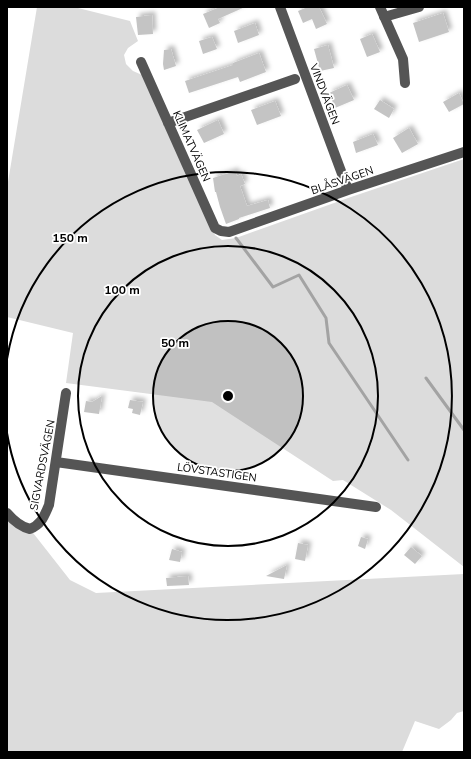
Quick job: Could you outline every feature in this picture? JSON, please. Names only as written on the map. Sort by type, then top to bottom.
[{"type":"street","name":"VINDVÄGEN","points":[[280,7],[348,190]]},
{"type":"street","points":[[380,7],[403,59],[405,83]]},
{"type":"street","points":[[384,17],[419,7]]},
{"type":"street","name":"KLIMATVÄGEN","points":[[140,62],[215,228],[221,231],[229,232]]},
{"type":"street","points":[[168,123],[295,79]]},
{"type":"street","name":"BLÅSVÄGEN","points":[[229,232],[348,190],[464,152]]},
{"type":"street","name":"SIGVARDSVÄGEN","points":[[7,513],[28,529],[36,527],[44,519],[56,462],[66,393]]},
{"type":"street","name":"LÖVSTASTIGEN","points":[[56,462],[376,507]]},
{"type":"shaded area","points":[[37,7],[74,7],[130,21],[138,41],[128,48],[124,55],[126,64],[133,71],[142,75],[215,235],[222,240],[236,238],[464,159],[464,567],[391,510],[343,480],[333,481],[212,402],[66,383],[73,333],[7,317],[7,188]]},
{"type":"shaded area","points":[[7,513],[30,529],[70,580],[96,593],[464,574],[464,711],[457,713],[451,720],[439,729],[415,721],[402,752],[7,752]]},
{"type":"building","points":[[220,7],[245,7],[218,19],[220,23],[209,28],[203,14]]},
{"type":"building","points":[[308,7],[319,7],[327,24],[316,29],[312,19],[303,23],[298,11]]},
{"type":"building","points":[[443,13],[449,32],[419,42],[413,23]]},
{"type":"building","points":[[152,15],[153,34],[138,35],[136,17]]},
{"type":"building","points":[[255,23],[259,35],[238,43],[234,31]]},
{"type":"building","points":[[372,34],[380,52],[367,57],[360,39]]},
{"type":"building","points":[[212,37],[217,49],[203,54],[199,41]]},
{"type":"building","points":[[328,45],[334,68],[320,71],[314,49]]},
{"type":"building","points":[[171,49],[176,66],[164,70],[164,50]]},
{"type":"building","points":[[259,53],[266,72],[240,82],[238,77],[189,93],[185,81],[233,65],[233,63]]},
{"type":"building","points":[[347,85],[354,100],[335,108],[329,93]]},
{"type":"building","points":[[459,93],[464,104],[449,112],[443,102]]},
{"type":"building","points":[[380,100],[394,109],[389,118],[374,109]]},
{"type":"building","points":[[275,101],[281,116],[257,125],[251,110]]},
{"type":"building","points":[[218,120],[224,134],[204,143],[197,130]]},
{"type":"building","points":[[409,128],[418,144],[402,153],[393,138]]},
{"type":"building","points":[[373,134],[378,145],[356,153],[353,142]]},
{"type":"building","points":[[235,171],[237,176],[241,174],[245,184],[240,186],[247,206],[268,200],[270,208],[226,224],[215,192],[213,178]]},
{"type":"building","points":[[102,396],[99,414],[84,412],[86,401],[92,402]]},
{"type":"building","points":[[130,400],[143,402],[140,415],[132,413],[133,409],[128,408]]},
{"type":"building","points":[[361,537],[368,539],[365,549],[358,546]]},
{"type":"building","points":[[298,543],[308,545],[305,561],[295,559]]},
{"type":"building","points":[[411,547],[422,556],[415,564],[404,555]]},
{"type":"building","points":[[172,549],[182,552],[180,562],[169,560]]},
{"type":"building","points":[[287,565],[284,579],[266,576]]},
{"type":"building","points":[[188,576],[189,585],[167,586],[166,578]]},
{"type":"waterway","points":[[236,238],[273,287],[299,275],[326,318],[329,343],[408,460]]},
{"type":"waterway","points":[[426,378],[464,430]]}]
